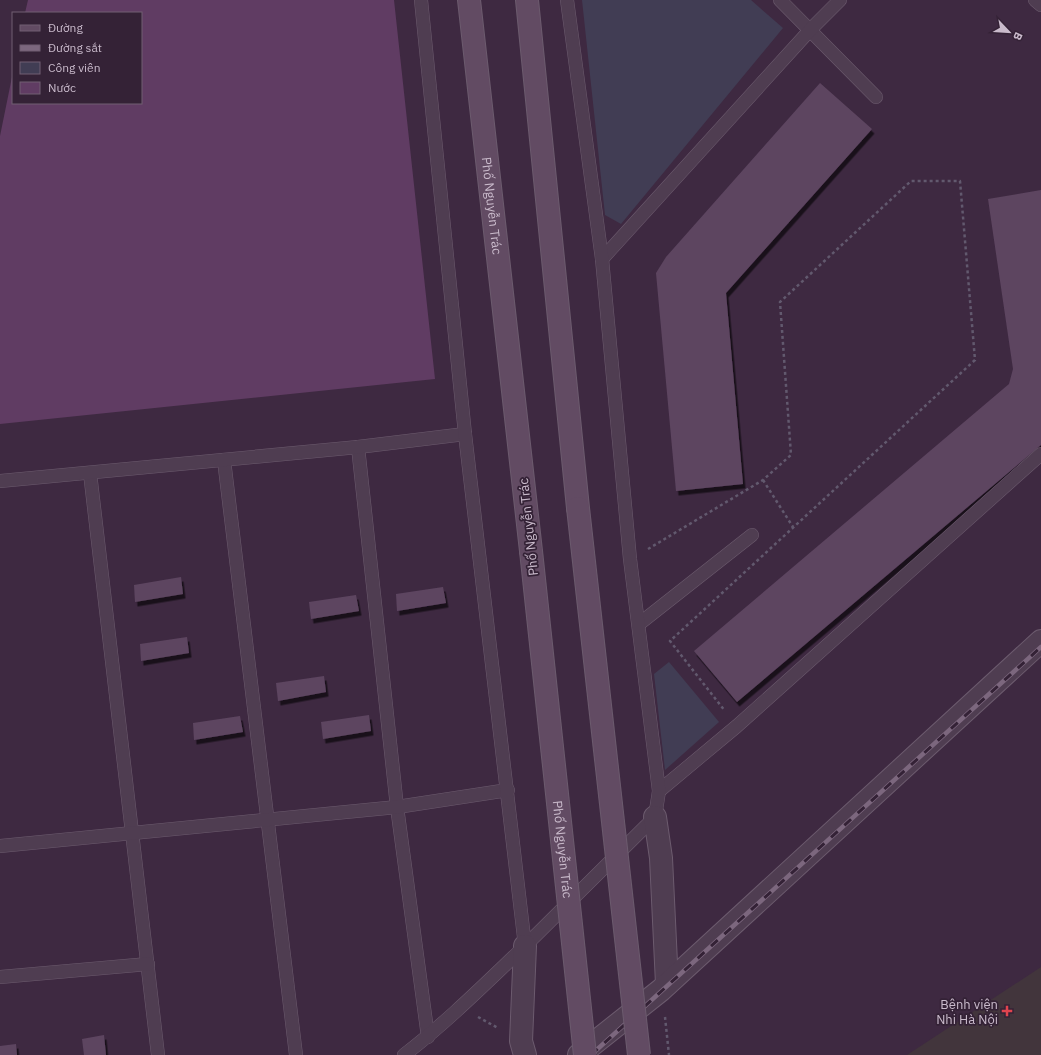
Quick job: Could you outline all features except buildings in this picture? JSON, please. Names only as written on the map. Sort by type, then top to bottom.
[{"type":"main road","name":"Phố Nguyễn Trác","points":[[469,0],[531,551],[585,1055]]},
{"type":"main road","points":[[527,0],[578,508],[639,1055]]},
{"type":"street","points":[[579,1055],[661,990],[898,774],[1041,641]]},
{"type":"street","points":[[655,817],[661,858],[667,984]]},
{"type":"street","points":[[523,1048],[525,946]]},
{"type":"lane","points":[[421,0],[465,434],[508,790],[525,946]]},
{"type":"lane","points":[[404,1055],[428,1037],[461,1007],[525,946],[655,817],[659,791],[630,559],[602,259],[567,0]]},
{"type":"lane","points":[[780,0],[876,97]]},
{"type":"lane","points":[[602,259],[840,0]]},
{"type":"lane","points":[[1035,0],[1041,5]]},
{"type":"lane","points":[[0,481],[358,447],[465,434]]},
{"type":"lane","points":[[358,447],[397,807],[428,1037]]},
{"type":"lane","points":[[659,791],[737,726],[1041,454]]},
{"type":"lane","points":[[224,460],[296,1055]]},
{"type":"lane","points":[[90,473],[158,1055]]},
{"type":"lane","points":[[639,624],[752,535]]},
{"type":"lane","points":[[0,846],[397,807],[508,790]]},
{"type":"lane","points":[[0,977],[148,964]]},
{"type":"path","points":[[630,559],[763,480],[791,455],[780,302],[911,181],[960,181],[975,360],[670,641],[737,726]]},
{"type":"path","points":[[763,480],[793,527]]},
{"type":"path","points":[[461,1007],[523,1048]]},
{"type":"path","points":[[664,1012],[669,1055]]},
{"type":"shaded area","name":"Bệnh viện Nhi Hà Nội","points":[[1041,967],[1041,1055],[907,1055]]},
{"type":"green space","points":[[582,0],[751,0],[783,28],[621,224],[605,215]]},
{"type":"green space","points":[[669,662],[719,722],[665,770],[654,674]]},
{"type":"water","points":[[28,0],[394,0],[435,379],[0,424],[0,136],[12,77],[12,104],[142,104],[142,12],[25,12]]},
{"type":"railway","points":[[591,1055],[1041,647]]},
{"type":"place","name":"Bệnh viện Nhi Hà Nội","points":[[1007,1011]]}]
